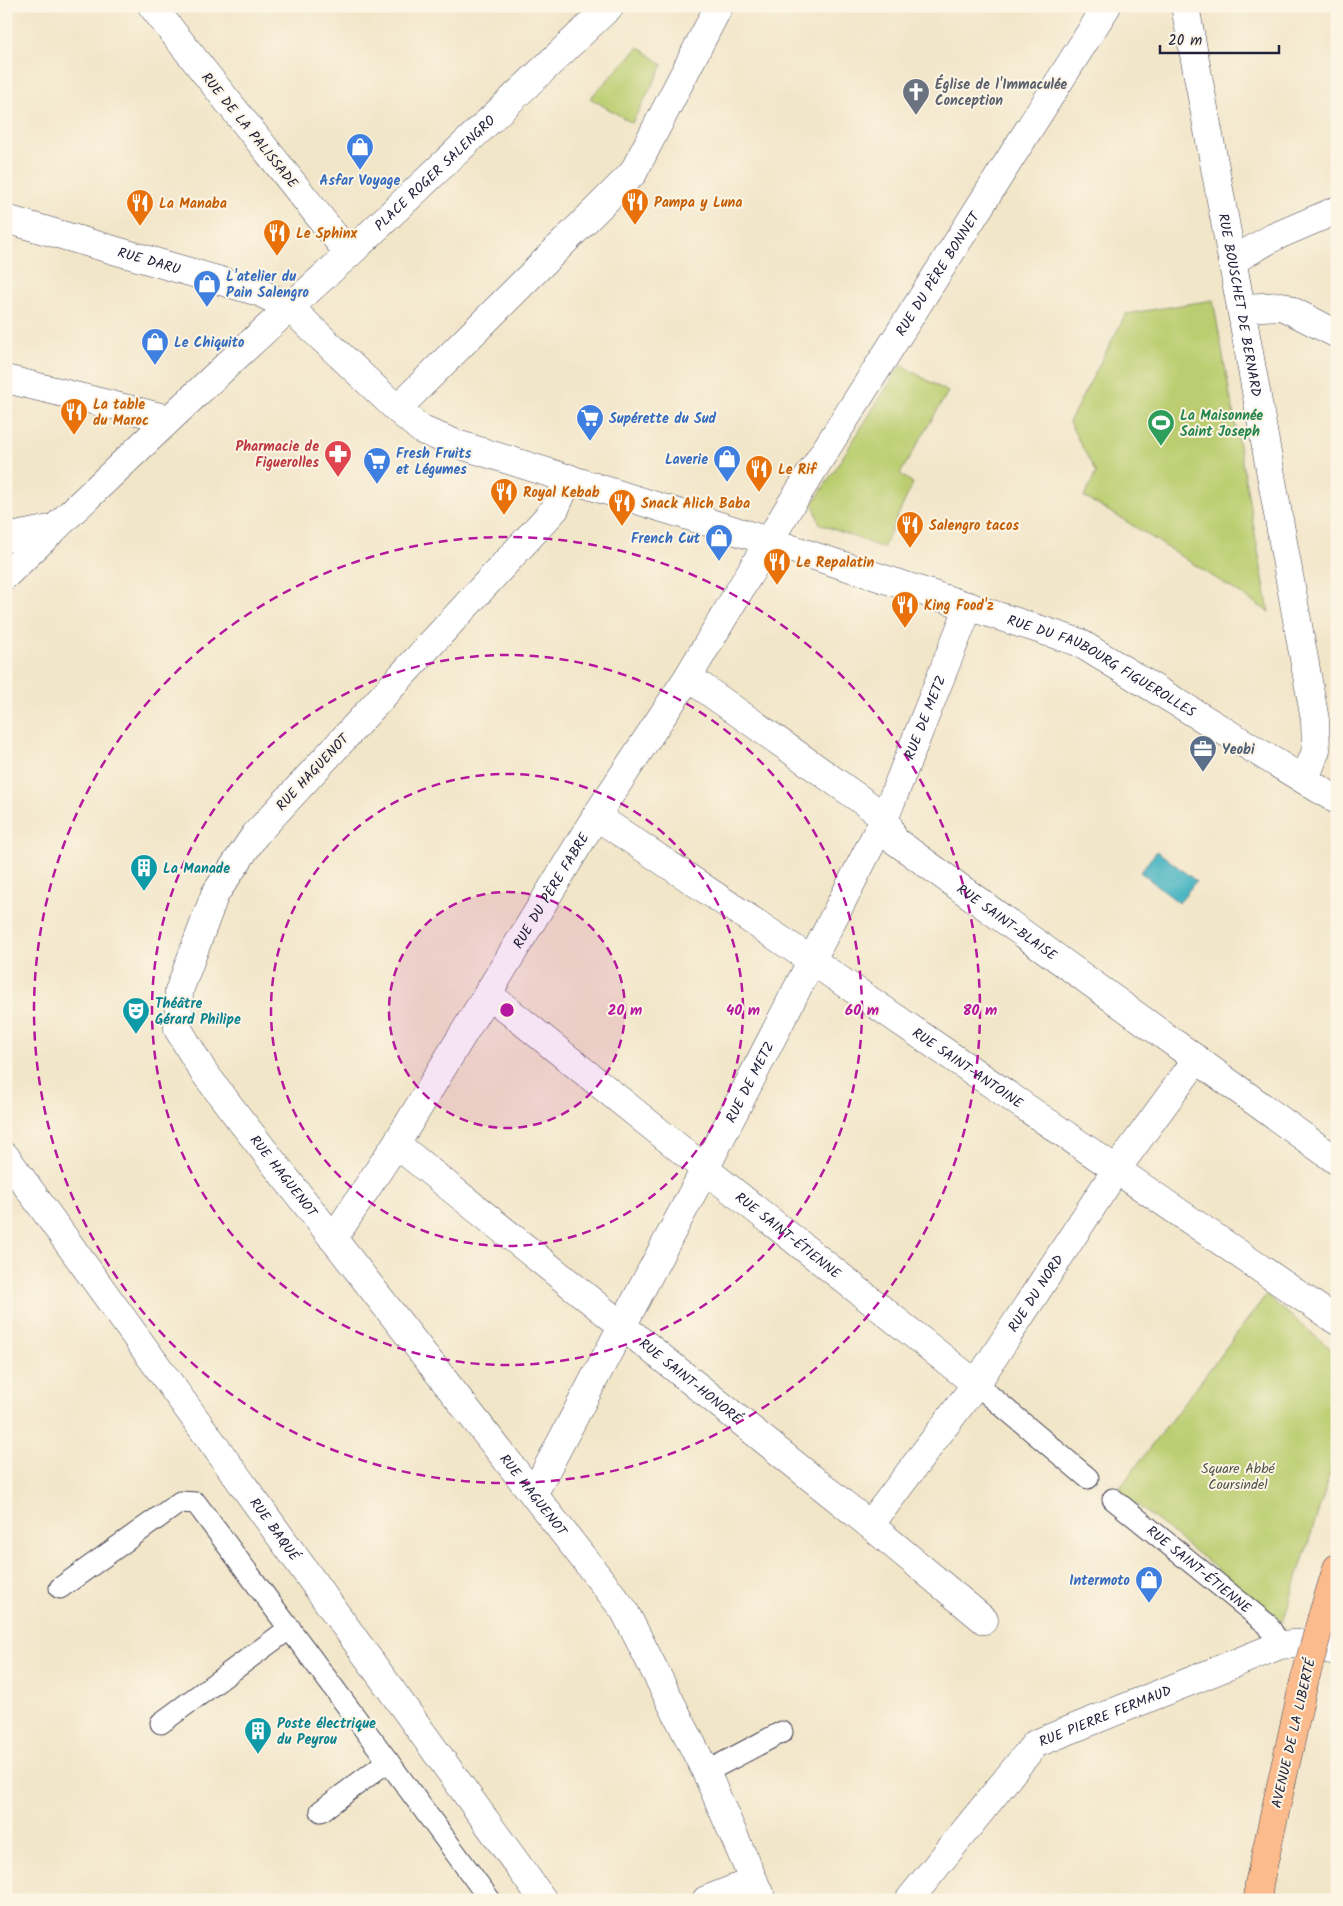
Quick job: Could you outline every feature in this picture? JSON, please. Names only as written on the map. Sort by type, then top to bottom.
[{"type":"main road","name":"AVENUE DE LA LIBERTÉ","points":[[1258,1900],[1259,1884],[1303,1686],[1337,1568]]},
{"type":"street","name":"RUE DE LA PALISSADE","points":[[152,6],[349,254]]},
{"type":"street","name":"PLACE ROGER SALENGRO","points":[[6,575],[169,419],[349,254],[610,6]]},
{"type":"street","points":[[397,409],[633,173],[719,6]]},
{"type":"street","name":"RUE DU PÈRE BONNET","points":[[768,541],[1107,6]]},
{"type":"street","name":"RUE BOUSCHET DE BERNARD","points":[[1185,6],[1315,720],[1316,750],[1305,780]]},
{"type":"street","points":[[1232,261],[1274,237],[1337,210]]},
{"type":"street","name":"RUE DARU","points":[[6,219],[259,292],[289,307]]},
{"type":"street","points":[[1241,308],[1282,306],[1337,334]]},
{"type":"street","name":"RUE DU FAUBOURG FIGUEROLLES","points":[[289,307],[397,409],[422,430],[454,443],[768,541],[1078,642],[1337,800]]},
{"type":"street","points":[[6,379],[169,419]]},
{"type":"street","name":"RUE HAGUENOT","points":[[569,478],[555,508],[255,835],[215,894],[179,991],[178,1029],[203,1071],[624,1610],[706,1772],[758,1890]]},
{"type":"street","points":[[6,538],[55,528]]},
{"type":"street","name":"RUE DU PÈRE FABRE","points":[[333,1239],[396,1144],[596,816],[688,677],[768,541]]},
{"type":"street","name":"RUE DE METZ","points":[[534,1493],[705,1169],[885,817],[969,606]]},
{"type":"street","points":[[688,677],[885,817]]},
{"type":"street","name":"RUE SAINT-ANTOINE","points":[[596,816],[811,960],[1337,1321]]},
{"type":"street","name":"RUE SAINT-BLAISE","points":[[885,817],[894,840],[1337,1161]]},
{"type":"street","name":"RUE SAINT-ÉTIENNE","points":[[488,994],[976,1384]]},
{"type":"street","name":"RUE DU NORD","points":[[870,1525],[976,1384],[1116,1170],[1197,1059]]},
{"type":"street","name":"RUE SAINT-HONORÉ","points":[[396,1144],[870,1525],[984,1620]]},
{"type":"street","name":"RUE BAQUÉ","points":[[6,1157],[543,1900]]},
{"type":"street","name":"RUE PIERRE FERMAUD","points":[[909,1900],[1035,1744],[1280,1644],[1308,1643],[1337,1652]]},
{"type":"street","points":[[706,1900],[758,1890]]},
{"type":"lane","name":"RUE SAINT-ÉTIENNE","points":[[976,1384],[1088,1478]]},
{"type":"lane","name":"RUE SAINT-ÉTIENNE","points":[[1113,1499],[1268,1625],[1280,1644]]},
{"type":"lane","points":[[60,1588],[180,1502],[196,1503],[490,1900]]},
{"type":"lane","points":[[161,1723],[290,1628]]},
{"type":"lane","points":[[706,1772],[782,1732]]},
{"type":"lane","points":[[321,1811],[388,1761]]},
{"type":"green space","points":[[639,47],[663,65],[632,123],[590,98]]},
{"type":"green space","name":"La Maisonnée Saint Joseph","points":[[1213,300],[1269,612],[1124,520],[1084,497],[1096,473],[1069,422],[1126,314]]},
{"type":"green space","points":[[901,365],[948,392],[900,474],[913,483],[883,548],[820,524],[813,504]]},
{"type":"green space","name":"Square Abbé Coursindel","points":[[1266,1295],[1337,1354],[1337,1453],[1283,1622],[1118,1490]]},
{"type":"water","points":[[1157,851],[1196,881],[1179,903],[1140,872]]},
{"type":"place","name":"Église de l'Immaculée Conception","points":[[916,116]]},
{"type":"place","name":"Asfar Voyage","points":[[360,171]]},
{"type":"place","name":"Pampa y Luna","points":[[635,226]]},
{"type":"place","name":"La Manaba","points":[[140,227]]},
{"type":"place","name":"Le Sphinx","points":[[277,257]]},
{"type":"place","name":"L'atelier du Pain Salengro","points":[[207,308]]},
{"type":"place","name":"Le Chiquito","points":[[155,366]]},
{"type":"place","name":"La table du Maroc","points":[[74,436]]},
{"type":"place","name":"Supérette du Sud","points":[[590,442]]},
{"type":"place","name":"La Maisonnée Saint Joseph","points":[[1161,447]]},
{"type":"place","name":"Pharmacie de Figuerolles","points":[[338,478]]},
{"type":"place","name":"Laverie","points":[[727,483]]},
{"type":"place","name":"Fresh Fruits et Légumes","points":[[377,485]]},
{"type":"place","name":"Le Rif","points":[[759,493]]},
{"type":"place","name":"Royal Kebab","points":[[504,516]]},
{"type":"place","name":"Snack Alich Baba","points":[[622,527]]},
{"type":"place","name":"Salengro tacos","points":[[910,549]]},
{"type":"place","name":"French Cut","points":[[719,562]]},
{"type":"place","name":"Le Repalatin","points":[[777,586]]},
{"type":"place","name":"King Food'z","points":[[905,629]]},
{"type":"place","name":"Yeobi","points":[[1203,773]]},
{"type":"place","name":"La Manade","points":[[144,892]]},
{"type":"place","name":"Théâtre Gérard Philipe","points":[[136,1035]]},
{"type":"place","name":"Intermoto","points":[[1149,1604]]},
{"type":"place","name":"Poste électrique du Peyrou","points":[[258,1755]]}]
